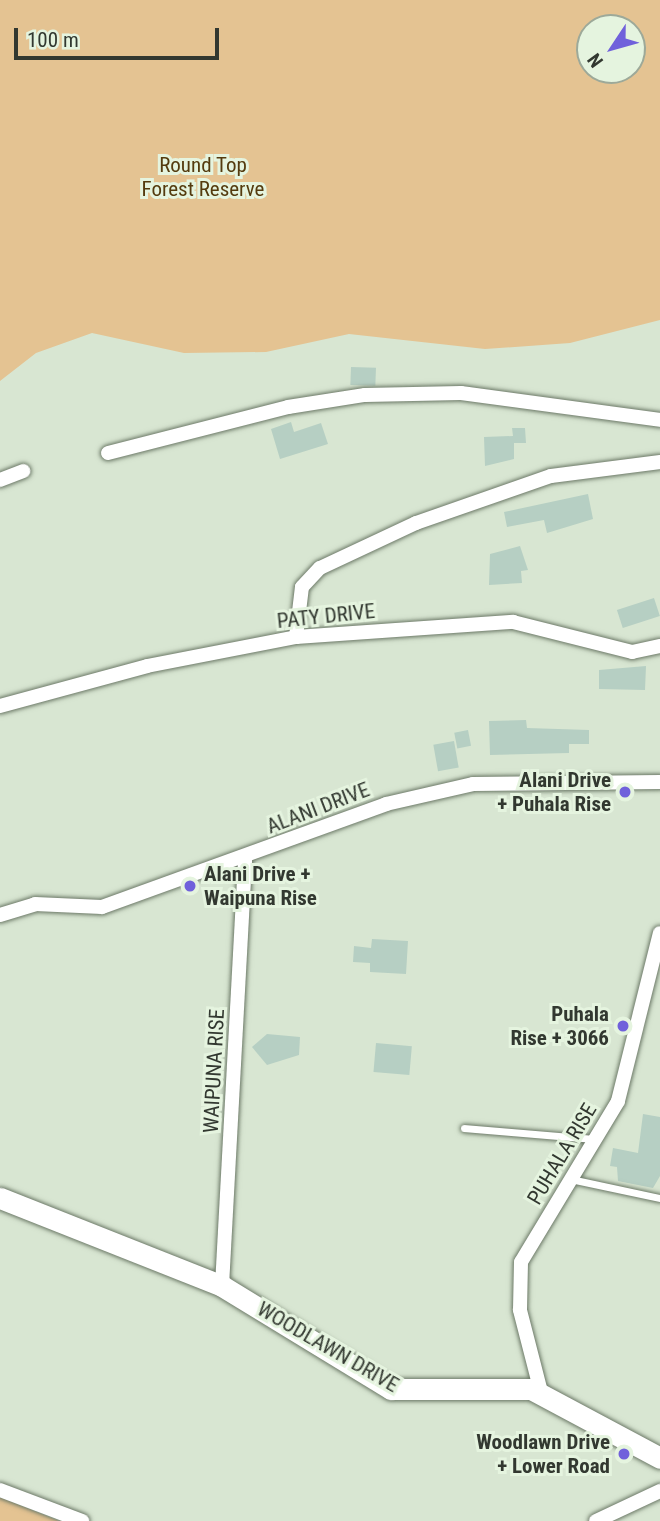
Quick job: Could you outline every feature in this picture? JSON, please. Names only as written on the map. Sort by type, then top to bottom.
[{"type":"street","points":[[108,453],[288,407],[365,395],[461,393],[660,420]]},
{"type":"street","points":[[296,637],[302,587],[320,568],[416,523],[551,476],[660,462]]},
{"type":"street","points":[[0,480],[23,471]]},
{"type":"street","name":"PATY DRIVE","points":[[0,706],[147,666],[296,637],[513,622],[632,652],[660,646]]},
{"type":"street","name":"ALANI DRIVE","points":[[0,915],[35,904],[102,907],[245,858],[386,804],[473,784],[660,782]]},
{"type":"street","name":"WAIPUNA RISE","points":[[222,1286],[245,858]]},
{"type":"street","name":"PUHALA RISE","points":[[541,1392],[520,1310],[521,1262],[575,1180],[630,1072],[660,933]]},
{"type":"street","name":"WOODLAWN DRIVE","points":[[0,1198],[222,1286],[400,1392],[541,1392],[660,1458]]},
{"type":"street","points":[[0,1490],[82,1521]]},
{"type":"street","points":[[596,1521],[660,1491]]},
{"type":"lane","points":[[464,1128],[598,1139]]},
{"type":"lane","points":[[575,1180],[660,1198]]},
{"type":"green space","name":"Round Top Forest Reserve","points":[[0,0],[660,0],[660,320],[570,343],[485,349],[349,334],[266,352],[184,353],[92,333],[36,353],[0,381]]},
{"type":"green space","points":[[2,1498],[59,1521],[0,1521]]},
{"type":"building","points":[[351,367],[376,368],[375,386],[350,385]]},
{"type":"building","points":[[291,422],[294,432],[321,423],[328,444],[280,459],[271,429]]},
{"type":"building","points":[[512,428],[525,428],[526,443],[514,443],[514,459],[485,466],[484,437],[513,436]]},
{"type":"building","points":[[588,494],[593,519],[547,533],[544,520],[507,527],[504,512]]},
{"type":"building","points":[[520,546],[528,570],[521,571],[522,583],[489,585],[490,554]]},
{"type":"building","points":[[654,598],[660,616],[623,628],[617,610]]},
{"type":"building","points":[[646,666],[645,690],[599,689],[599,670]]},
{"type":"building","points":[[526,720],[527,728],[589,730],[589,744],[569,744],[569,753],[490,755],[489,721]]},
{"type":"building","points":[[468,730],[471,746],[457,748],[454,733]]},
{"type":"building","points":[[454,741],[459,768],[438,771],[433,745]]},
{"type":"building","points":[[372,939],[408,941],[406,974],[370,972],[370,963],[353,962],[354,946],[371,948]]},
{"type":"building","points":[[267,1034],[300,1037],[299,1055],[267,1065],[252,1047]]},
{"type":"building","points":[[376,1043],[412,1046],[409,1075],[373,1072]]},
{"type":"building","points":[[643,1114],[660,1117],[660,1176],[653,1188],[618,1181],[617,1167],[610,1166],[613,1148],[638,1153]]},
{"type":"place","name":"Alani Drive + Puhala Rise","points":[[625,792]]},
{"type":"place","name":"Alani Drive + Waipuna Rise","points":[[190,886]]},
{"type":"place","name":"Puhala Rise + 3066","points":[[623,1026]]},
{"type":"place","name":"Woodlawn Drive + Lower Road","points":[[624,1454]]}]
